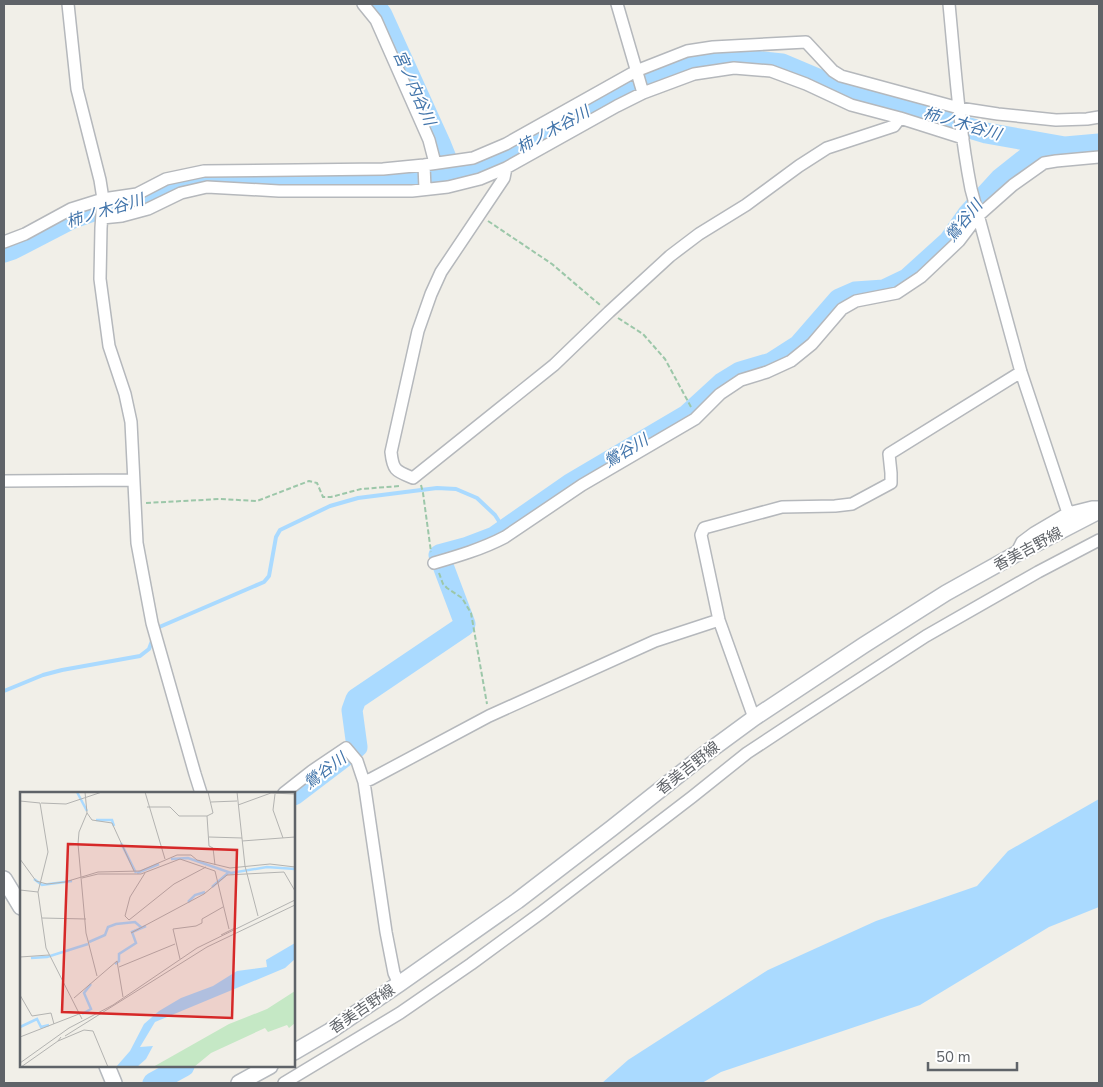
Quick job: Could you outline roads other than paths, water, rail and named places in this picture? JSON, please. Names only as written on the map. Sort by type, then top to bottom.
[{"type":"main road","name":"香美吉野線","points":[[295,1051],[330,1031],[399,984],[525,894],[754,718],[938,598],[1099,509]]},
{"type":"main road","points":[[4,879],[20,905]]},
{"type":"main road","points":[[107,1067],[114,1083]]},
{"type":"main road","points":[[239,1083],[268,1067]]},
{"type":"street","points":[[68,4],[77,89],[100,180],[102,209],[100,279],[109,346],[125,394],[131,422],[137,543],[152,624],[201,792]]},
{"type":"street","points":[[363,4],[376,20],[429,140],[435,164],[424,186]]},
{"type":"street","points":[[617,4],[642,92]]},
{"type":"street","points":[[949,4],[960,113],[971,189],[1021,372],[1068,514]]},
{"type":"street","points":[[102,209],[138,194],[166,179],[204,171],[383,169],[473,158],[506,144],[636,73],[687,51],[713,47],[806,42],[833,71],[841,76],[960,113],[998,114],[1056,120],[1099,117]]},
{"type":"street","points":[[4,242],[25,234],[71,209],[102,209],[122,216],[148,209],[181,193],[207,187],[279,191],[412,190],[424,186],[448,186],[480,179],[506,168],[642,92],[694,74],[734,68],[772,71],[851,105],[963,135]]},
{"type":"street","points":[[506,168],[504,178],[441,272],[418,331],[391,452],[392,462],[398,472],[413,478],[554,366],[670,256],[699,234],[746,205],[827,148],[894,126],[900,118]]},
{"type":"street","points":[[439,561],[492,544],[505,537],[582,485],[695,419],[720,394],[741,380],[767,372],[791,360],[812,344],[842,309],[856,301],[897,293],[921,277],[959,241],[977,213],[1044,163],[1056,160],[1099,157]]},
{"type":"street","points":[[754,718],[719,620],[702,535],[704,528],[782,507],[852,504],[891,483],[892,473],[889,454],[1021,372]]},
{"type":"street","points":[[4,481],[133,480]]},
{"type":"street","points":[[1016,554],[1022,542],[1068,514],[1092,507],[1099,509]]},
{"type":"street","points":[[284,1083],[400,1013],[471,964],[542,912],[748,753],[800,718],[926,636],[1038,572],[1099,540]]},
{"type":"street","points":[[364,782],[489,716],[655,641],[719,620]]},
{"type":"street","points":[[285,792],[346,748],[357,761],[364,782],[386,932],[394,973],[399,984]]},
{"type":"water","points":[[1099,799],[1099,907],[1049,927],[920,1005],[721,1072],[702,1083],[602,1083],[628,1060],[768,970],[876,921],[977,886],[1008,851]]},
{"type":"waterway","name":"宮ノ内谷川","points":[[374,4],[382,15],[452,173]]},
{"type":"waterway","name":"柿ノ木谷川","points":[[4,252],[73,218],[93,211],[143,202],[177,183],[205,178],[303,182],[409,179],[489,166],[545,138],[620,93],[686,66],[735,59],[782,64],[827,83],[986,133],[1065,147],[1099,144]]},
{"type":"waterway","name":"鶯谷川","points":[[295,794],[357,747],[352,710],[356,699],[464,626],[465,624],[439,555],[494,537],[570,484],[687,415],[722,383],[740,372],[771,363],[799,345],[839,299],[855,292],[884,290],[907,279],[949,241],[968,214],[1000,179],[1029,156],[1058,149]]},
{"type":"waterway","points":[[157,628],[264,582],[269,576],[276,537],[280,530],[330,506],[358,498],[437,488],[456,489],[477,498],[495,515],[504,529]]},
{"type":"waterway","points":[[4,691],[43,675],[62,670],[140,656],[149,649],[152,641]]},
{"type":"waterway","name":"鶯谷川","points":[[153,1083],[182,1067]]}]
